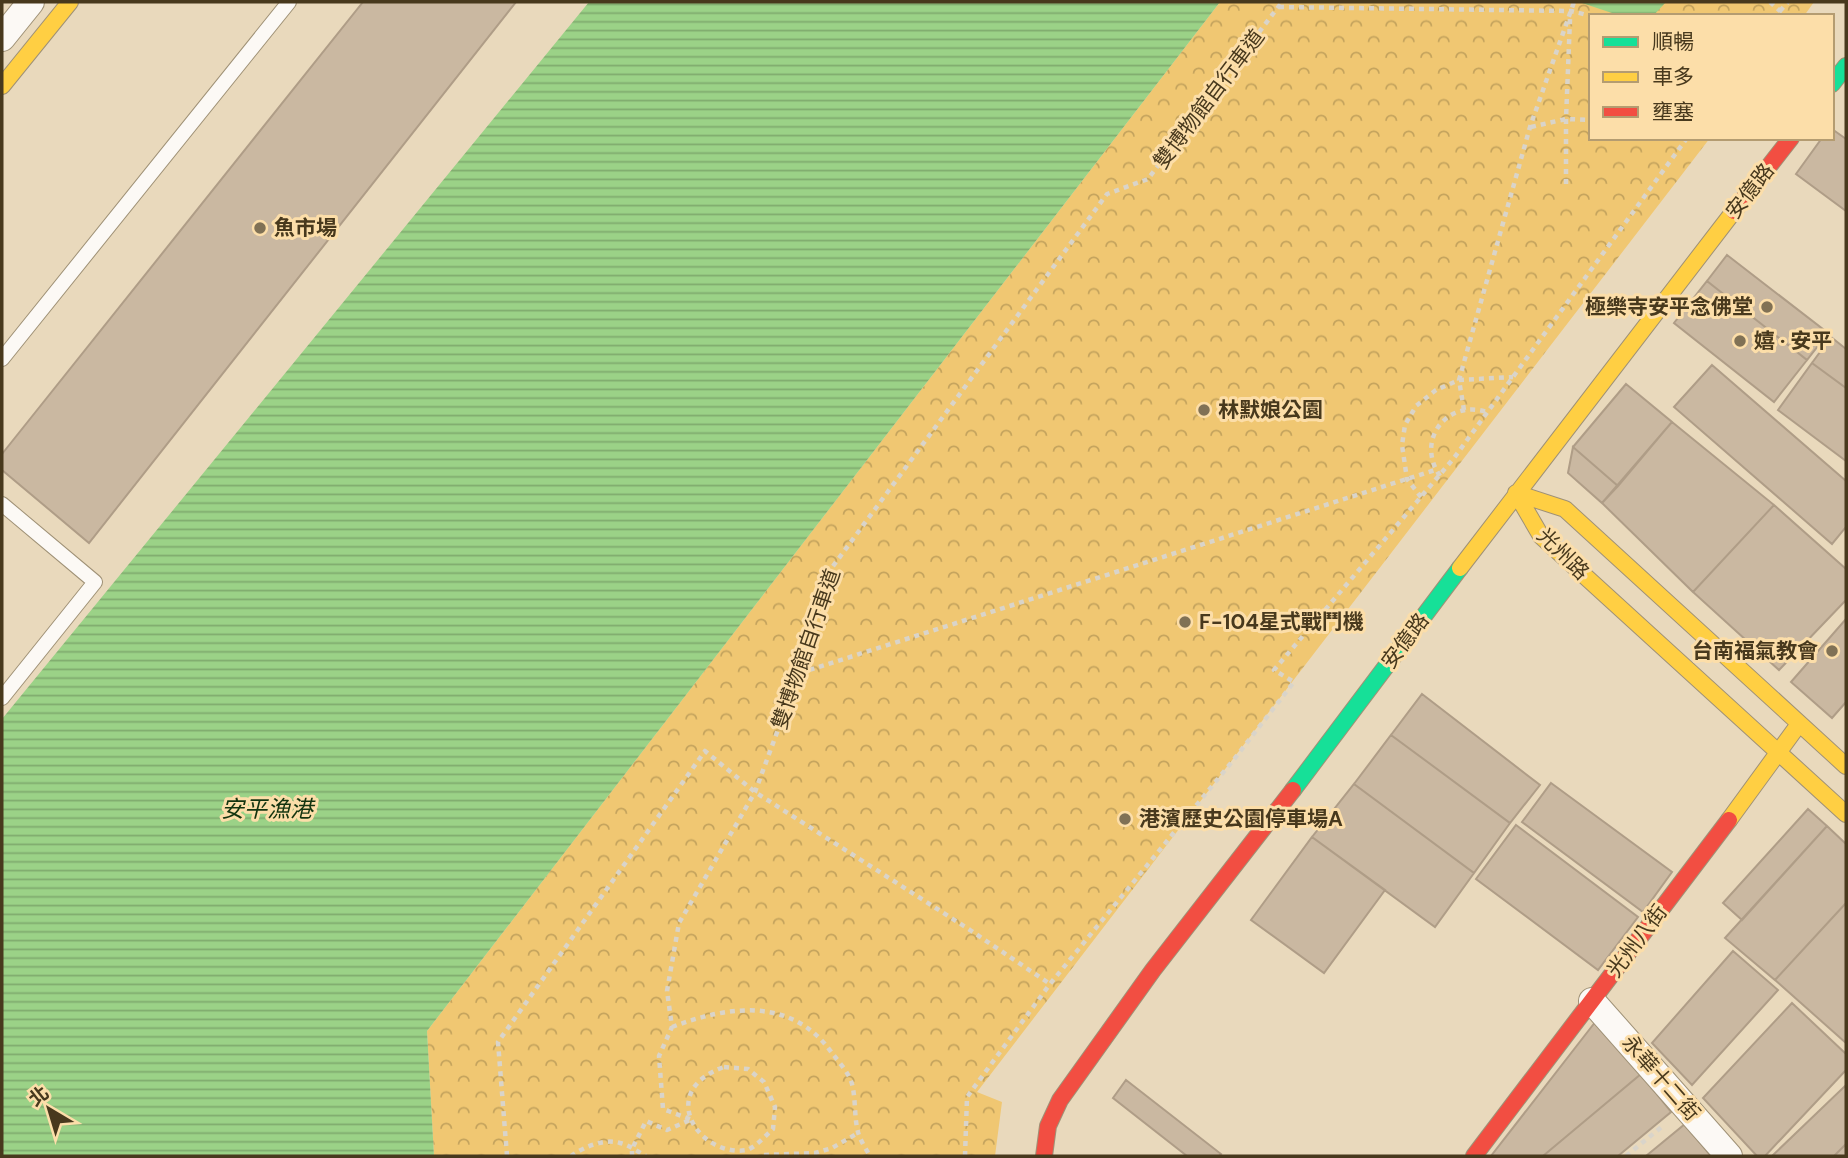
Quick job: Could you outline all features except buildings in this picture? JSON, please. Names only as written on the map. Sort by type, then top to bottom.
[{"type":"street","points":[[2,38],[31,2]]},
{"type":"street","points":[[2,86],[70,2]]},
{"type":"street","points":[[1834,81],[1846,66]]},
{"type":"street","name":"安億路","points":[[1044,1156],[1048,1126],[1060,1100],[1153,970],[1289,795],[1516,493],[1789,140]]},
{"type":"street","name":"光州路","points":[[1516,493],[1565,509],[1846,766]]},
{"type":"street","name":"光州路","points":[[1516,493],[1541,536],[1846,814]]},
{"type":"street","name":"光州八街","points":[[1474,1156],[1799,724]]},
{"type":"street","name":"永華十二街","points":[[1592,1001],[1729,1156]]},
{"type":"lane","points":[[2,359],[289,2]]},
{"type":"lane","points":[[2,504],[95,582],[2,698]]},
{"type":"path","name":"雙博物館自行車道","points":[[672,1027],[667,991],[679,923],[755,792],[799,673],[828,573],[1107,194],[1148,179],[1282,2]]},
{"type":"path","points":[[1464,410],[1459,380],[1530,127],[1574,2]]},
{"type":"path","points":[[1770,2],[1779,13],[1788,2]]},
{"type":"path","points":[[1278,8],[1571,11],[1589,16]]},
{"type":"path","points":[[1566,184],[1571,11]]},
{"type":"path","points":[[1530,127],[1566,119],[1589,120]]},
{"type":"path","points":[[965,1156],[967,1097],[1050,984],[1294,682],[1274,670],[1440,476],[1686,140]]},
{"type":"path","points":[[1421,497],[1407,479],[1402,445],[1405,425],[1416,407],[1436,390],[1459,380],[1513,377]]},
{"type":"path","points":[[1440,476],[1430,454],[1431,438],[1439,424],[1450,415],[1464,410],[1475,408],[1488,412]]},
{"type":"path","points":[[799,673],[1435,470]]},
{"type":"path","points":[[507,1156],[498,1042],[705,751],[755,792],[1050,984]]},
{"type":"path","points":[[690,1119],[663,1109],[659,1056],[672,1027],[705,1014],[770,1010],[799,1021],[822,1039],[852,1083],[858,1133],[870,1156]]},
{"type":"path","points":[[724,1067],[748,1069],[764,1082],[775,1107],[773,1129],[757,1144],[747,1150],[733,1152],[713,1148],[697,1134],[690,1119],[688,1103],[694,1087],[708,1073],[724,1067]]},
{"type":"path","points":[[1626,1156],[1686,1107]]},
{"type":"path","points":[[632,1156],[632,1149],[646,1121],[667,1130],[690,1119]]},
{"type":"path","points":[[757,1144],[764,1156],[815,1153],[832,1148],[858,1133]]},
{"type":"path","points":[[571,1156],[581,1149],[604,1142],[621,1143],[646,1156]]},
{"type":"green space","name":"林默娘公園","points":[[1220,2],[1814,2],[1805,14],[1589,14],[1589,140],[1708,140],[977,1092],[1002,1102],[995,1156],[434,1156],[427,1031]]},
{"type":"water","name":"安平漁港","points":[[589,2],[1220,2],[427,1031],[434,1156],[2,1156],[2,719]]},
{"type":"water","points":[[1579,2],[1666,2],[1655,14],[1615,14]]},
{"type":"traffic: fast","points":[[1834,81],[1846,66]]},
{"type":"traffic: fast","points":[[1293,790],[1460,568]]},
{"type":"traffic: slow","points":[[2,86],[70,2]]},
{"type":"traffic: slow","points":[[1460,568],[1734,211]]},
{"type":"traffic: slow","points":[[1516,493],[1541,536],[1846,814]]},
{"type":"traffic: slow","points":[[1516,493],[1565,509],[1846,766]]},
{"type":"traffic: slow","points":[[1729,820],[1799,724]]},
{"type":"traffic: jam","points":[[1734,211],[1789,140]]},
{"type":"traffic: jam","points":[[1044,1156],[1048,1126],[1060,1100],[1153,970],[1293,790]]},
{"type":"traffic: jam","points":[[1474,1156],[1729,820]]},
{"type":"place","name":"魚市場","points":[[260,228]]},
{"type":"place","name":"極樂寺安平念佛堂","points":[[1767,307]]},
{"type":"place","name":"嬉 · 安平","points":[[1740,341]]},
{"type":"place","name":"林默娘公園","points":[[1204,410]]},
{"type":"place","name":"F-104星式戰鬥機","points":[[1185,622]]},
{"type":"place","name":"台南福氣教會","points":[[1832,651]]},
{"type":"place","name":"港濱歷史公園停車場A","points":[[1125,819]]}]
